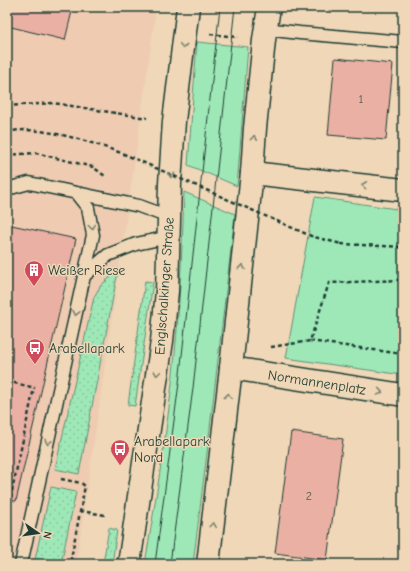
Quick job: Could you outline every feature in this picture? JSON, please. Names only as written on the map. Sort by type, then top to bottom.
[{"type":"main road","name":"Englschalkinger Straße","points":[[129,564],[162,341],[167,291],[174,121],[188,7]]},
{"type":"main road","points":[[208,564],[231,368],[252,173],[255,128],[269,7]]},
{"type":"main road","points":[[252,173],[403,190]]},
{"type":"main road","name":"Normannenplatz","points":[[231,368],[259,374],[403,396]]},
{"type":"lane","points":[[265,34],[300,33],[403,42]]},
{"type":"lane","points":[[7,189],[28,182],[139,206],[169,227],[136,244],[108,255],[85,275]]},
{"type":"lane","points":[[21,564],[93,235],[88,208],[76,193]]},
{"type":"path","points":[[184,31],[265,34]]},
{"type":"path","points":[[7,106],[53,103],[147,118]]},
{"type":"path","points":[[7,132],[14,130],[27,130],[54,134],[124,154],[311,236],[341,244],[403,248]]},
{"type":"path","points":[[7,155],[36,153],[94,167],[105,176]]},
{"type":"path","points":[[310,341],[329,283],[399,280],[403,270]]},
{"type":"path","points":[[268,347],[310,341],[403,354]]},
{"type":"path","points":[[7,386],[8,381],[59,394]]},
{"type":"path","points":[[9,505],[34,388]]},
{"type":"path","points":[[7,408],[9,414]]},
{"type":"path","points":[[80,511],[105,515]]},
{"type":"path","points":[[70,564],[78,522]]},
{"type":"shaded area","name":"Arabellapark","points":[[7,7],[156,7],[76,564],[7,564]]},
{"type":"green space","points":[[197,42],[248,47],[237,186],[188,165]]},
{"type":"green space","points":[[184,192],[235,214],[193,564],[145,564],[163,451],[177,336]]},
{"type":"green space","points":[[315,197],[403,210],[403,375],[286,358]]},
{"type":"green space","points":[[118,271],[79,474],[55,469],[94,297],[101,285]]},
{"type":"green space","points":[[145,281],[153,282],[135,406],[128,405]]},
{"type":"green space","points":[[51,487],[76,492],[61,564],[34,564]]},
{"type":"green space","points":[[109,528],[117,530],[112,564],[103,564]]},
{"type":"building","points":[[7,7],[73,7],[65,40],[7,26]]},
{"type":"building","points":[[335,58],[393,64],[386,140],[328,135]]},
{"type":"building","points":[[7,224],[76,239],[16,501],[7,500]]},
{"type":"building","points":[[291,432],[343,439],[327,560],[275,553]]},
{"type":"tram line","points":[[155,564],[179,383],[220,7]]},
{"type":"tram line","points":[[170,564],[193,388],[235,7]]},
{"type":"place","name":"Weißer Riese","points":[[34,287]]},
{"type":"place","name":"Arabellapark","points":[[35,365]]},
{"type":"place","name":"Arabellapark Nord","points":[[120,466]]}]
